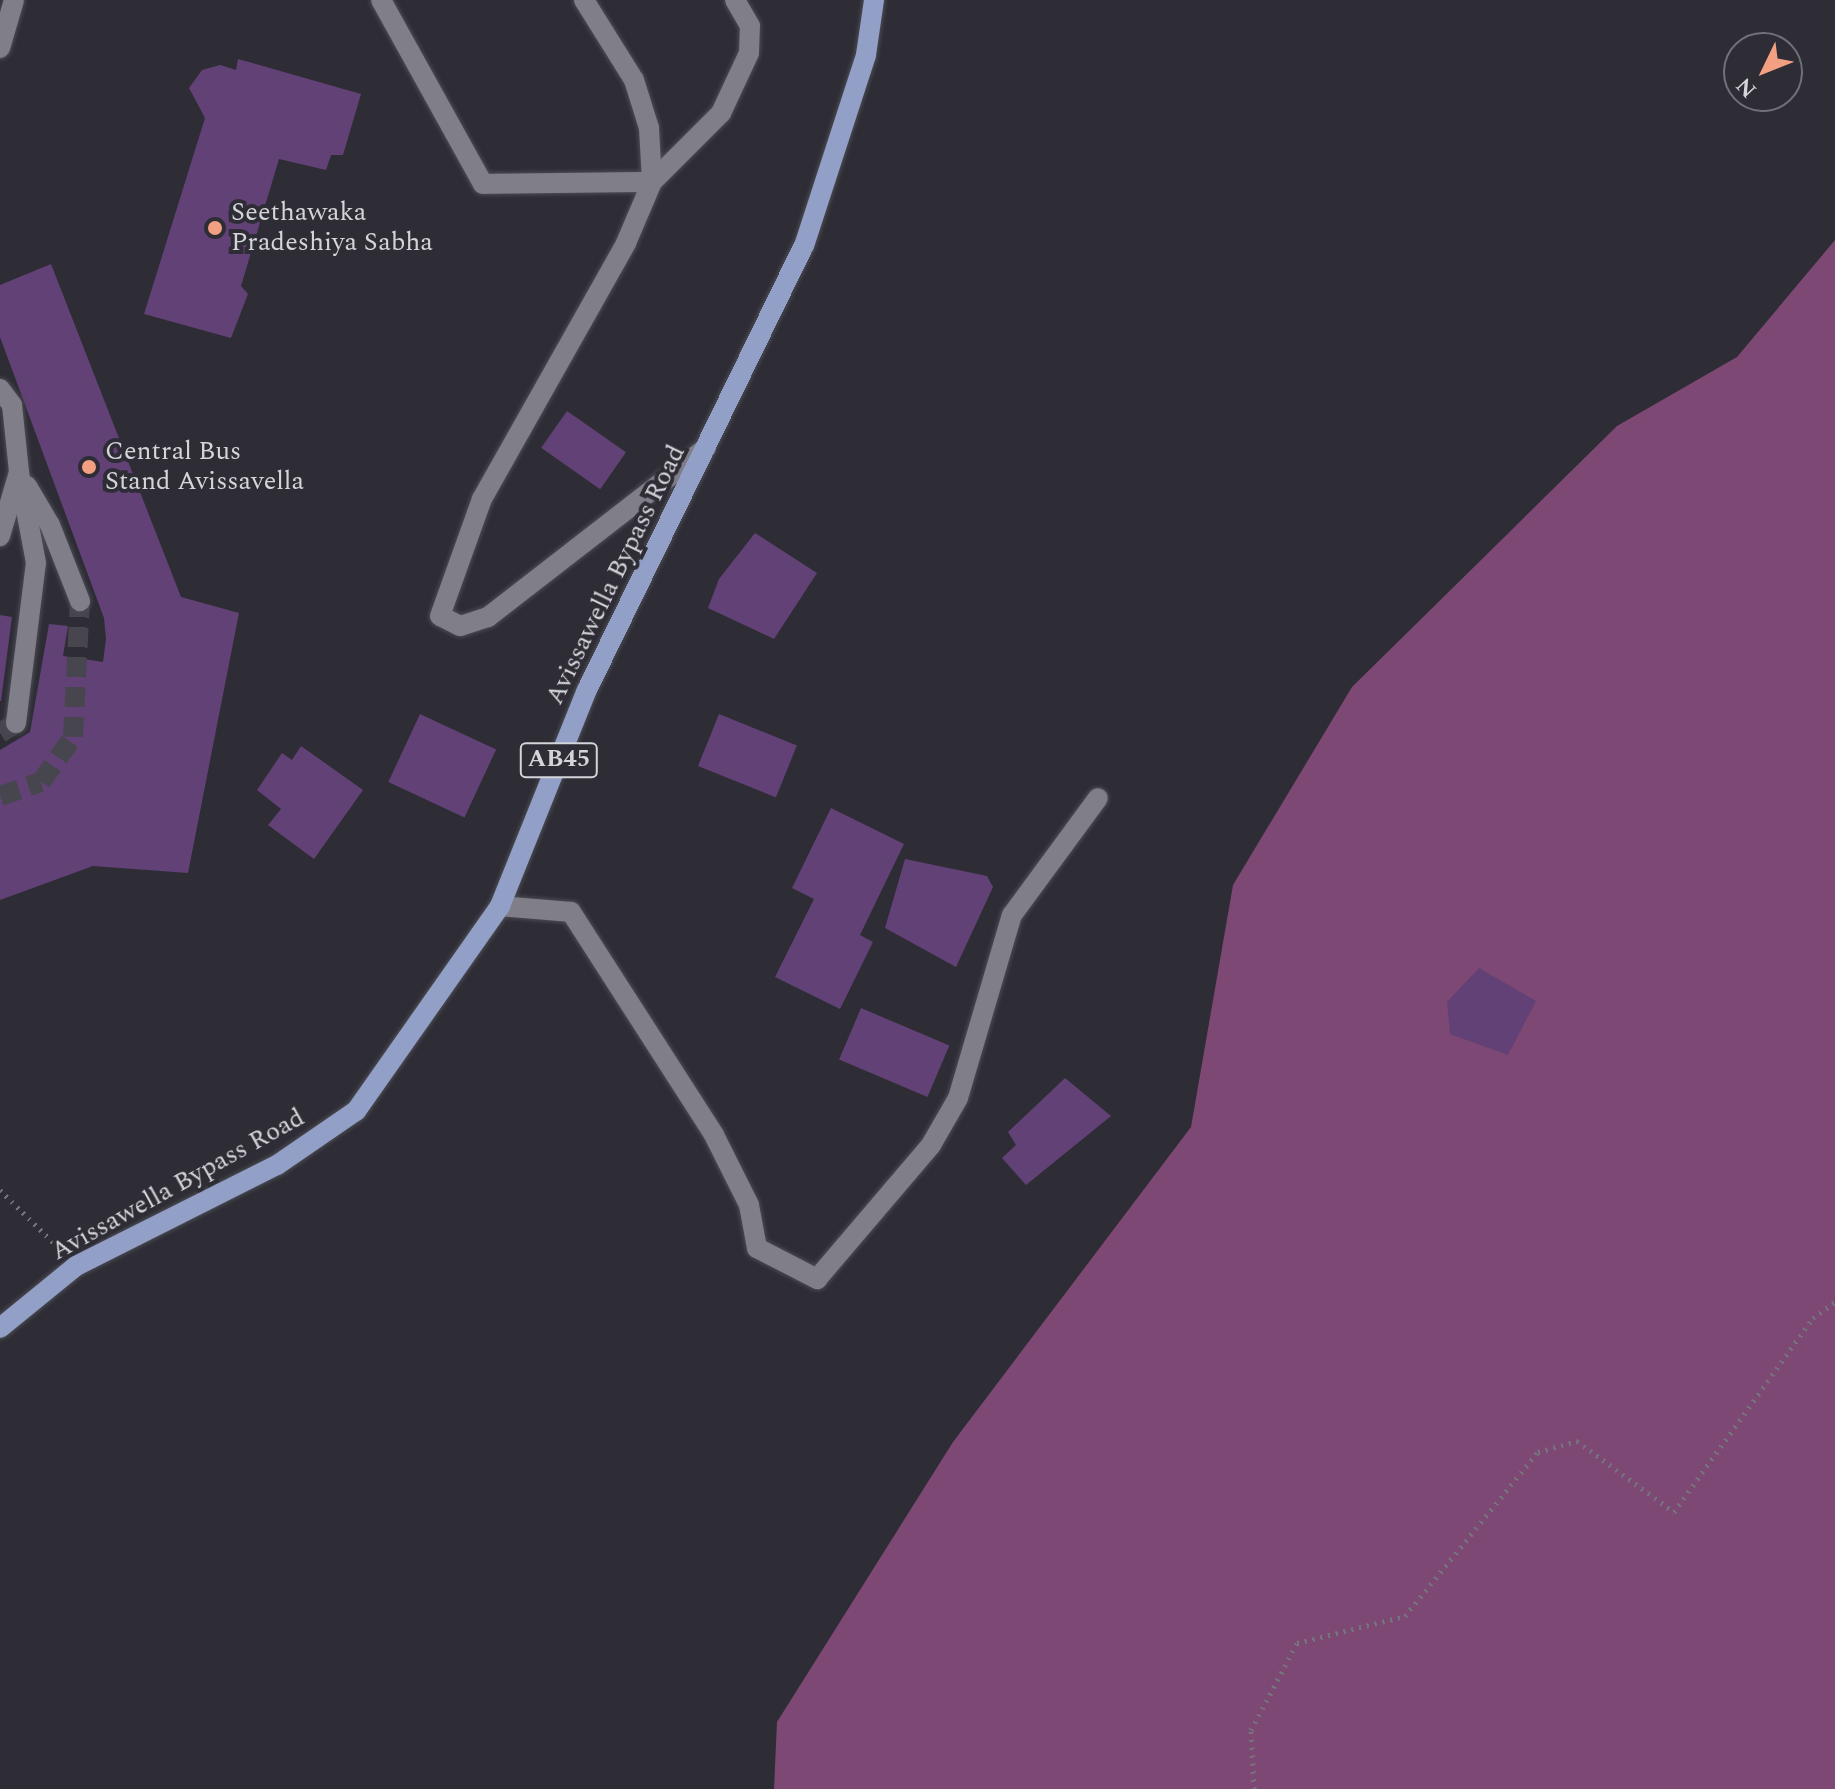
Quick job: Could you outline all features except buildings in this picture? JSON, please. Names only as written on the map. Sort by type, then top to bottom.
[{"type":"main road","name":"Avissawella Bypass Road","points":[[0,1328],[76,1266],[277,1165],[356,1111],[500,906],[587,690],[804,246],[866,55],[874,0]]},
{"type":"street","points":[[0,48],[14,0]]},
{"type":"street","points":[[381,0],[483,184],[652,182]]},
{"type":"street","points":[[584,0],[634,80],[649,128],[652,182]]},
{"type":"street","points":[[706,448],[488,617],[460,626],[440,616],[482,499],[626,243],[652,182],[721,113],[749,53],[750,26],[735,0]]},
{"type":"street","points":[[0,389],[12,405],[19,472],[36,563],[16,723]]},
{"type":"street","points":[[0,536],[19,472]]},
{"type":"street","points":[[19,472],[50,525],[80,601]]},
{"type":"street","points":[[500,906],[571,912],[714,1135],[749,1205],[757,1248],[817,1279],[931,1145],[958,1098],[1012,915],[1098,798]]},
{"type":"path","points":[[0,1190],[76,1266]]},
{"type":"path","points":[[1254,1789],[1251,1730],[1297,1643],[1405,1616],[1538,1452],[1577,1441],[1674,1512],[1813,1318],[1835,1302]]},
{"type":"shaded area","points":[[1835,240],[1835,1789],[774,1789],[777,1722],[953,1442],[1191,1127],[1233,885],[1352,687],[1617,426],[1737,357]]},
{"type":"tunnel","points":[[0,796],[41,782],[73,737],[80,601]]},
{"type":"tunnel","points":[[0,733],[16,723]]},
{"type":"place","name":"Seethawaka Pradeshiya Sabha","points":[[215,228]]},
{"type":"place","name":"Central Bus Stand Avissavella","points":[[89,467]]}]
